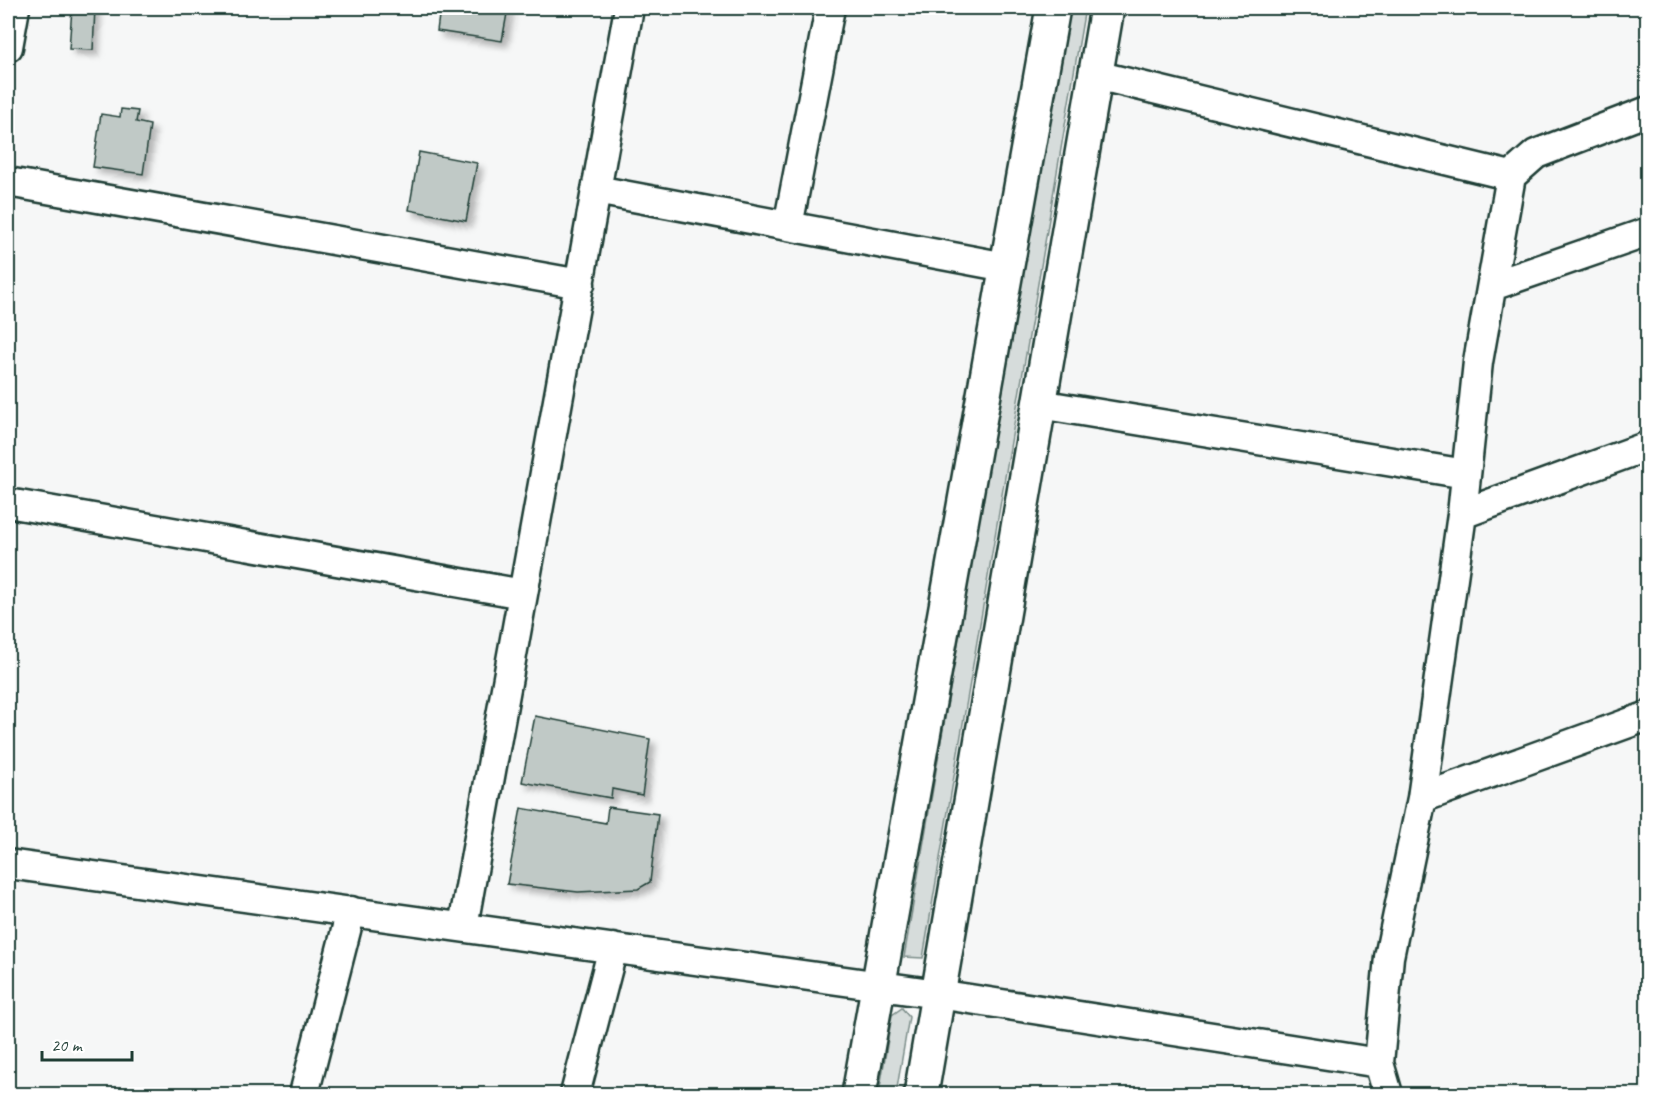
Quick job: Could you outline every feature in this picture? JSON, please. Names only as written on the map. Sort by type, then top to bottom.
[{"type":"main road","points":[[859,1095],[1053,8]]},
{"type":"main road","points":[[921,1095],[1107,8]]},
{"type":"street","points":[[8,47],[15,8]]},
{"type":"street","points":[[463,926],[629,8]]},
{"type":"street","points":[[788,226],[830,8]]},
{"type":"street","points":[[1096,75],[1511,176]]},
{"type":"street","points":[[1388,1095],[1379,1063],[1389,957],[1422,798],[1461,514],[1478,362],[1511,176],[1536,154],[1647,111]]},
{"type":"street","points":[[8,182],[580,284]]},
{"type":"street","points":[[596,190],[1006,267]]},
{"type":"street","points":[[1492,286],[1647,232]]},
{"type":"street","points":[[1039,404],[1466,474]]},
{"type":"street","points":[[1461,514],[1647,446]]},
{"type":"street","points":[[8,503],[523,594]]},
{"type":"street","points":[[1422,798],[1647,716]]},
{"type":"street","points":[[8,864],[938,994],[1379,1063]]},
{"type":"street","points":[[304,1095],[351,911]]},
{"type":"street","points":[[575,1095],[613,948]]},
{"type":"shaded area","points":[[1067,8],[1085,8],[923,958],[904,957]]},
{"type":"shaded area","points":[[902,1008],[909,1017],[896,1094],[879,1094],[892,1015]]},
{"type":"building","points":[[72,8],[95,8],[93,50],[69,49]]},
{"type":"building","points":[[440,8],[508,8],[502,41],[437,31]]},
{"type":"building","points":[[121,109],[138,111],[136,122],[150,125],[143,174],[93,167],[101,114],[120,117]]},
{"type":"building","points":[[419,152],[477,163],[466,221],[409,210]]},
{"type":"building","points":[[535,716],[650,739],[642,795],[612,789],[611,798],[522,782]]},
{"type":"building","points":[[608,807],[658,814],[650,882],[638,889],[578,892],[507,884],[521,808],[606,823]]}]
